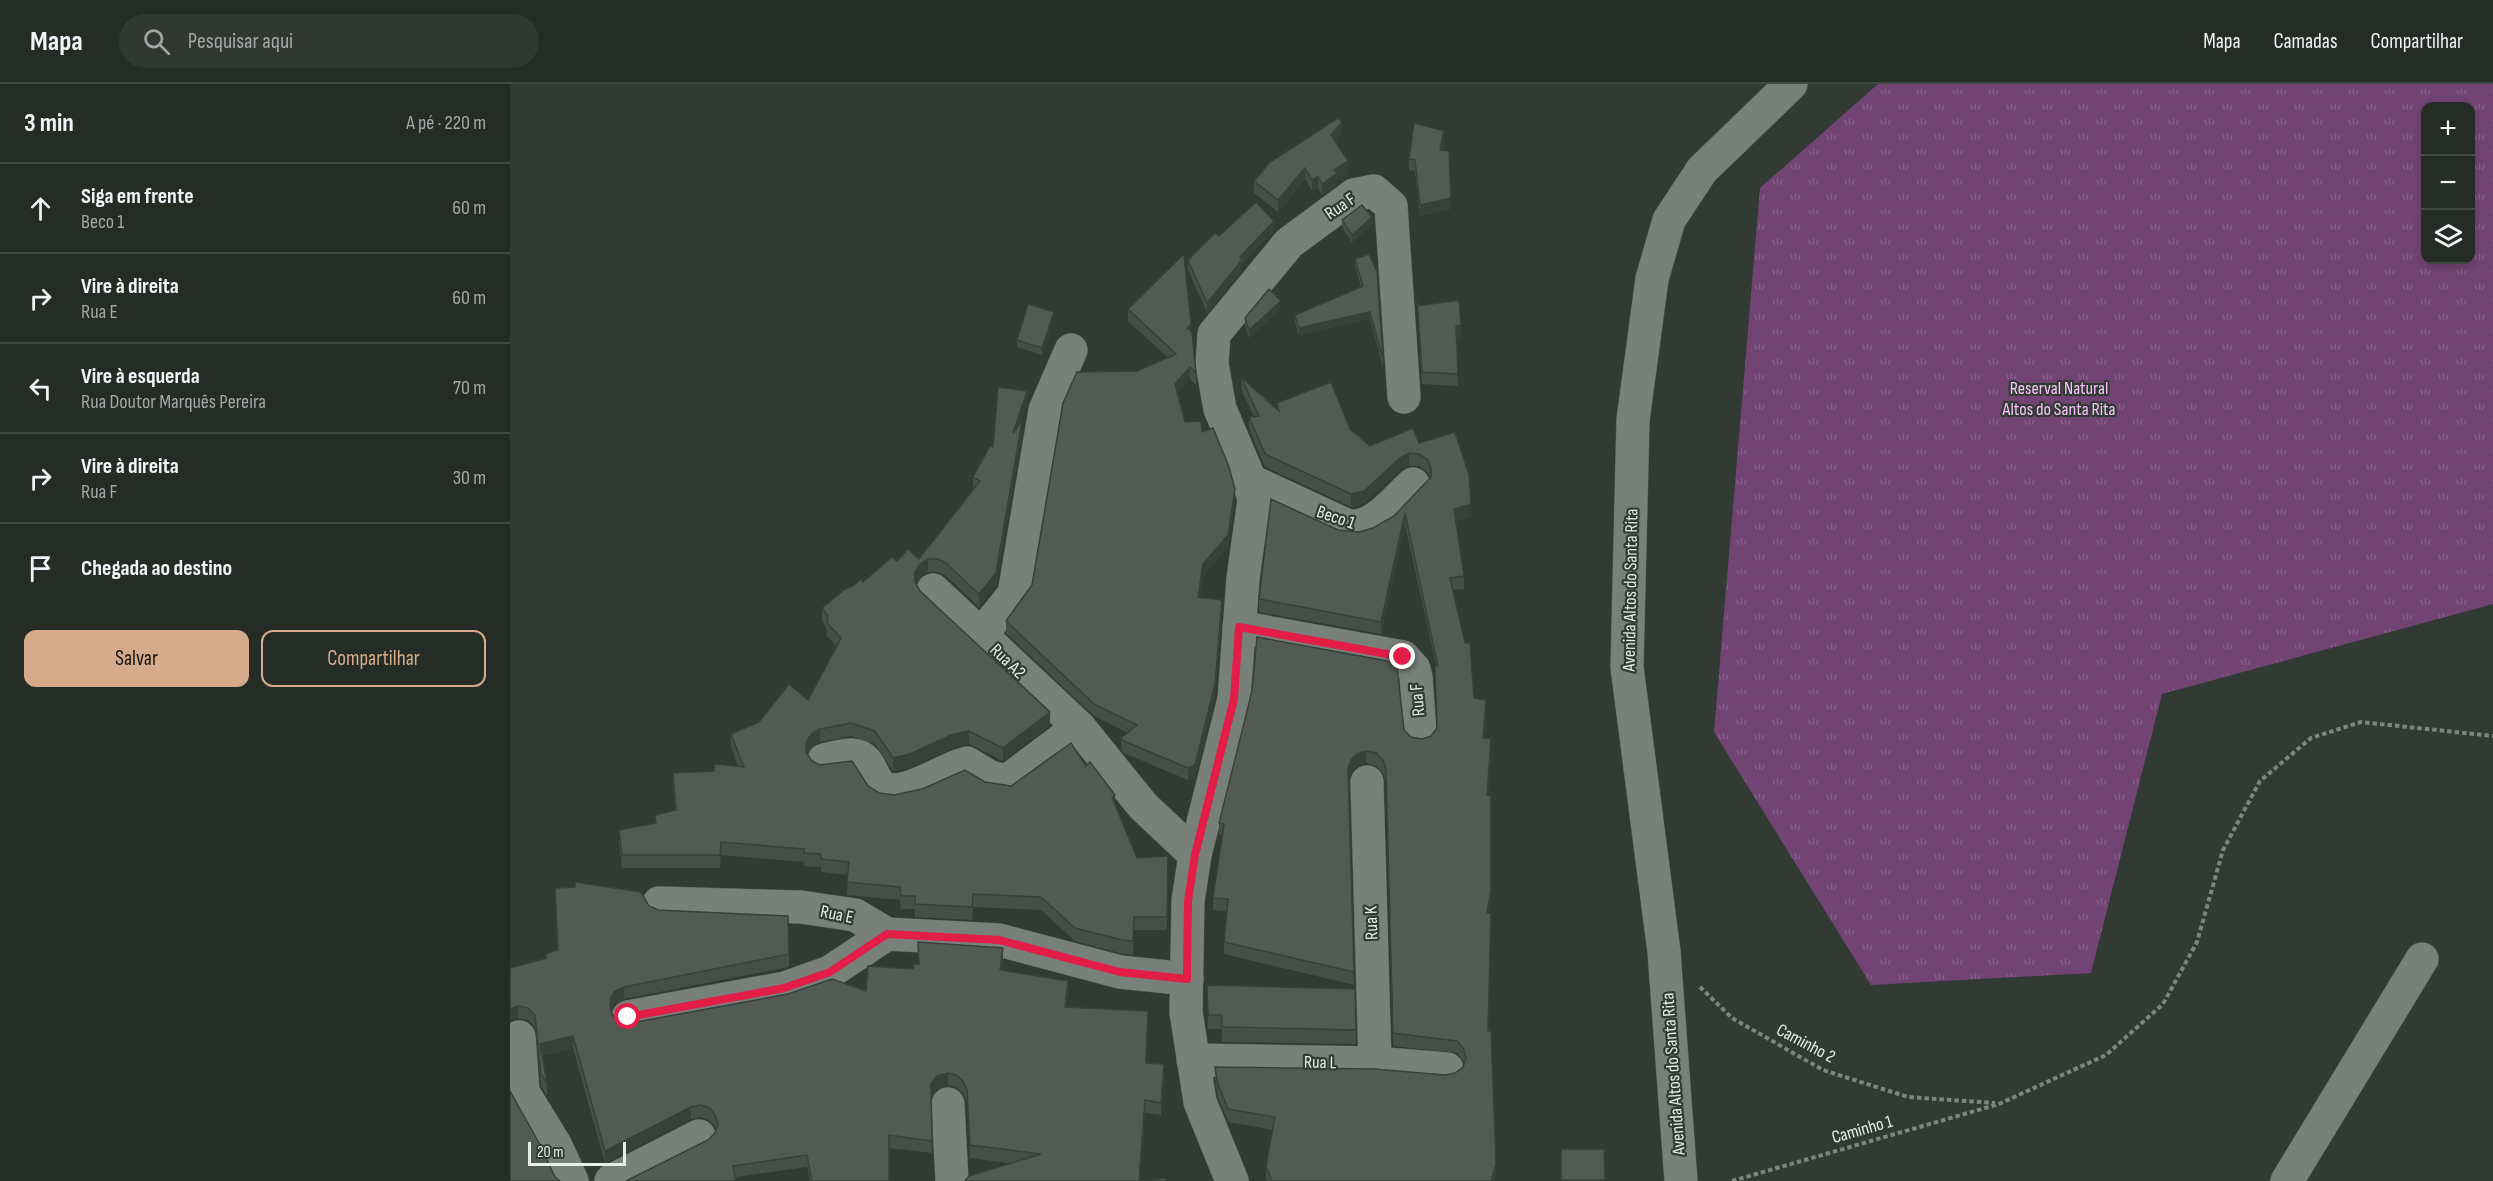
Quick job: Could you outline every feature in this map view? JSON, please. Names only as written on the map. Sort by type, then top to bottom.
[{"type":"street","name":"Avenida Altos do Santa Rita","points":[[1681,1181],[1664,952],[1627,667],[1633,420],[1652,279],[1669,220],[1702,170],[1791,84]]},
{"type":"street","name":"Rua F","points":[[1249,480],[1220,409],[1212,364],[1214,334],[1289,243],[1353,195],[1374,191],[1391,206],[1404,397]]},
{"type":"street","name":"Rua A2","points":[[1071,350],[1045,410],[1014,594],[981,635],[1080,727],[1143,806],[1195,855]]},
{"type":"street","name":"Beco 1","points":[[1249,480],[1346,525],[1360,527],[1373,520],[1413,484]]},
{"type":"street","points":[[1232,1181],[1200,1102],[1193,1060],[1186,1012],[1188,901],[1195,855],[1234,699],[1243,578],[1254,500],[1249,480]]},
{"type":"street","points":[[933,590],[981,635]]},
{"type":"street","name":"Rua F","points":[[1239,627],[1403,657],[1410,662],[1416,677],[1420,733]]},
{"type":"street","points":[[824,760],[850,755],[859,756],[868,764],[880,785],[889,790],[903,789],[967,763],[990,777],[1007,781],[1080,727]]},
{"type":"street","name":"Rua K","points":[[1367,782],[1375,1063]]},
{"type":"street","name":"Rua E","points":[[659,903],[801,907],[855,915],[887,934],[999,940],[1120,972],[1187,979]]},
{"type":"street","points":[[628,1017],[784,988],[830,972],[887,934]]},
{"type":"street","points":[[2286,1181],[2422,960]]},
{"type":"street","points":[[519,1037],[523,1092],[556,1146],[572,1181]]},
{"type":"street","name":"Rua L","points":[[1193,1060],[1375,1063],[1447,1069]]},
{"type":"street","points":[[948,1104],[952,1181]]},
{"type":"street","points":[[611,1181],[699,1136]]},
{"type":"path","name":"Caminho 1","points":[[1732,1181],[1999,1104],[2106,1055],[2163,1004],[2196,942],[2223,850],[2260,781],[2311,738],[2361,722],[2493,736]]},
{"type":"path","name":"Caminho 2","points":[[1664,952],[1732,1018],[1823,1070],[1908,1097],[1999,1104]]},
{"type":"green space","name":"Reserval Natural Altos do Santa Rita","points":[[1878,84],[2493,84],[2493,604],[2162,694],[2091,973],[1871,985],[1714,732],[1760,188]]},
{"type":"building","points":[[1338,118],[1342,122],[1331,135],[1348,161],[1334,170],[1337,173],[1322,184],[1318,176],[1312,180],[1305,168],[1278,200],[1254,181],[1270,162]]},
{"type":"building","points":[[1414,123],[1444,131],[1440,150],[1449,151],[1451,198],[1420,205],[1415,160],[1409,159]]},
{"type":"building","points":[[1256,202],[1274,221],[1240,257],[1242,260],[1207,303],[1188,260],[1215,233],[1219,236]]},
{"type":"building","points":[[1362,205],[1372,217],[1352,235],[1342,220]]},
{"type":"building","points":[[1184,254],[1191,324],[1187,328],[1192,332],[1196,373],[1190,367],[1175,384],[1185,422],[1201,421],[1202,432],[1213,428],[1229,467],[1235,489],[1228,535],[1203,564],[1198,597],[1222,600],[1215,684],[1195,765],[1188,768],[1124,741],[1121,738],[1137,725],[1094,704],[1006,621],[1032,585],[1063,403],[1077,372],[1137,371],[1176,354],[1128,309]]},
{"type":"building","points":[[1369,254],[1377,272],[1383,359],[1370,312],[1299,328],[1295,315],[1363,286],[1355,259]]},
{"type":"building","points":[[1269,289],[1281,301],[1249,330],[1245,318]]},
{"type":"building","points":[[1417,299],[1418,306],[1459,300],[1461,325],[1456,326],[1458,374],[1422,372]]},
{"type":"building","points":[[1028,304],[1054,312],[1042,348],[1017,340]]},
{"type":"building","points":[[1241,377],[1279,411],[1277,403],[1331,382],[1350,429],[1370,446],[1413,428],[1419,443],[1455,432],[1469,475],[1471,504],[1454,509],[1464,576],[1450,578],[1465,643],[1470,643],[1474,698],[1486,700],[1483,738],[1491,738],[1487,795],[1491,796],[1491,890],[1487,913],[1491,913],[1488,1031],[1491,1031],[1496,1164],[1491,1181],[1272,1181],[1266,1166],[1275,1117],[1228,1109],[1218,1084],[1215,1067],[1374,1069],[1445,1075],[1455,1073],[1463,1067],[1466,1059],[1464,1049],[1457,1041],[1393,1033],[1386,769],[1383,760],[1376,753],[1366,751],[1357,754],[1351,760],[1348,769],[1354,972],[1224,942],[1228,899],[1213,898],[1224,824],[1219,823],[1252,691],[1257,637],[1393,662],[1397,667],[1404,730],[1411,737],[1422,739],[1431,736],[1437,728],[1435,665],[1438,666],[1405,513],[1381,622],[1259,599],[1271,499],[1338,530],[1359,532],[1373,528],[1394,516],[1431,477],[1431,468],[1427,459],[1419,454],[1409,453],[1400,458],[1364,491],[1351,494],[1265,454],[1249,417],[1259,416]]},
{"type":"building","points":[[998,387],[1027,391],[1013,433],[1022,421],[996,573],[979,594],[946,563],[938,559],[928,559],[919,565],[915,573],[915,582],[920,591],[1050,712],[1003,748],[969,731],[951,735],[910,754],[893,758],[875,731],[851,723],[820,729],[812,733],[806,742],[806,752],[811,760],[819,765],[852,761],[868,786],[879,793],[894,795],[922,789],[965,770],[985,782],[1011,786],[1071,743],[1086,766],[1090,762],[1115,795],[1112,797],[1137,858],[1168,856],[1167,917],[1134,917],[1133,941],[1123,940],[1075,928],[1041,897],[973,894],[972,907],[915,904],[915,896],[901,896],[900,887],[847,882],[849,862],[821,859],[821,854],[804,853],[804,849],[721,842],[720,855],[622,855],[619,830],[656,823],[655,815],[676,810],[673,773],[714,771],[715,764],[744,767],[731,734],[759,722],[789,684],[808,700],[841,638],[827,623],[828,616],[822,608],[845,589],[861,579],[863,582],[892,557],[897,561],[908,549],[919,559],[980,481],[973,477],[990,446],[993,447]]},
{"type":"building","points":[[575,882],[641,892],[649,906],[658,910],[788,916],[789,954],[624,987],[615,991],[611,998],[610,1008],[613,1016],[622,1023],[788,994],[832,979],[866,991],[868,966],[913,969],[914,964],[919,964],[918,942],[1003,948],[1000,970],[1068,981],[1065,1007],[1148,1011],[1146,1063],[1164,1064],[1161,1103],[1145,1100],[1139,1181],[965,1181],[969,1176],[1041,1154],[970,1145],[967,1090],[963,1081],[956,1075],[948,1073],[937,1076],[931,1084],[932,1141],[889,1135],[889,1181],[812,1181],[807,1155],[733,1166],[736,1181],[626,1181],[708,1140],[715,1133],[718,1124],[710,1108],[701,1105],[691,1107],[605,1151],[573,1036],[540,1044],[547,1083],[541,1074],[535,1015],[528,1008],[518,1006],[510,1009],[510,968],[547,958],[546,954],[558,950],[555,888],[575,887]]},
{"type":"building","points":[[1207,985],[1355,989],[1356,1030],[1222,1027],[1222,1015],[1208,1015]]},
{"type":"building","points":[[510,1091],[555,1177],[560,1181],[510,1181]]},
{"type":"building","points":[[1561,1149],[1604,1149],[1605,1180],[1561,1180]]},
{"type":"building","points":[[1165,1178],[1166,1181],[1142,1181]]},
{"type":"route","points":[[628,1017],[784,988],[830,972],[887,934],[999,940],[1120,972],[1187,979],[1188,901],[1195,855],[1234,699],[1239,627],[1403,657]]}]
